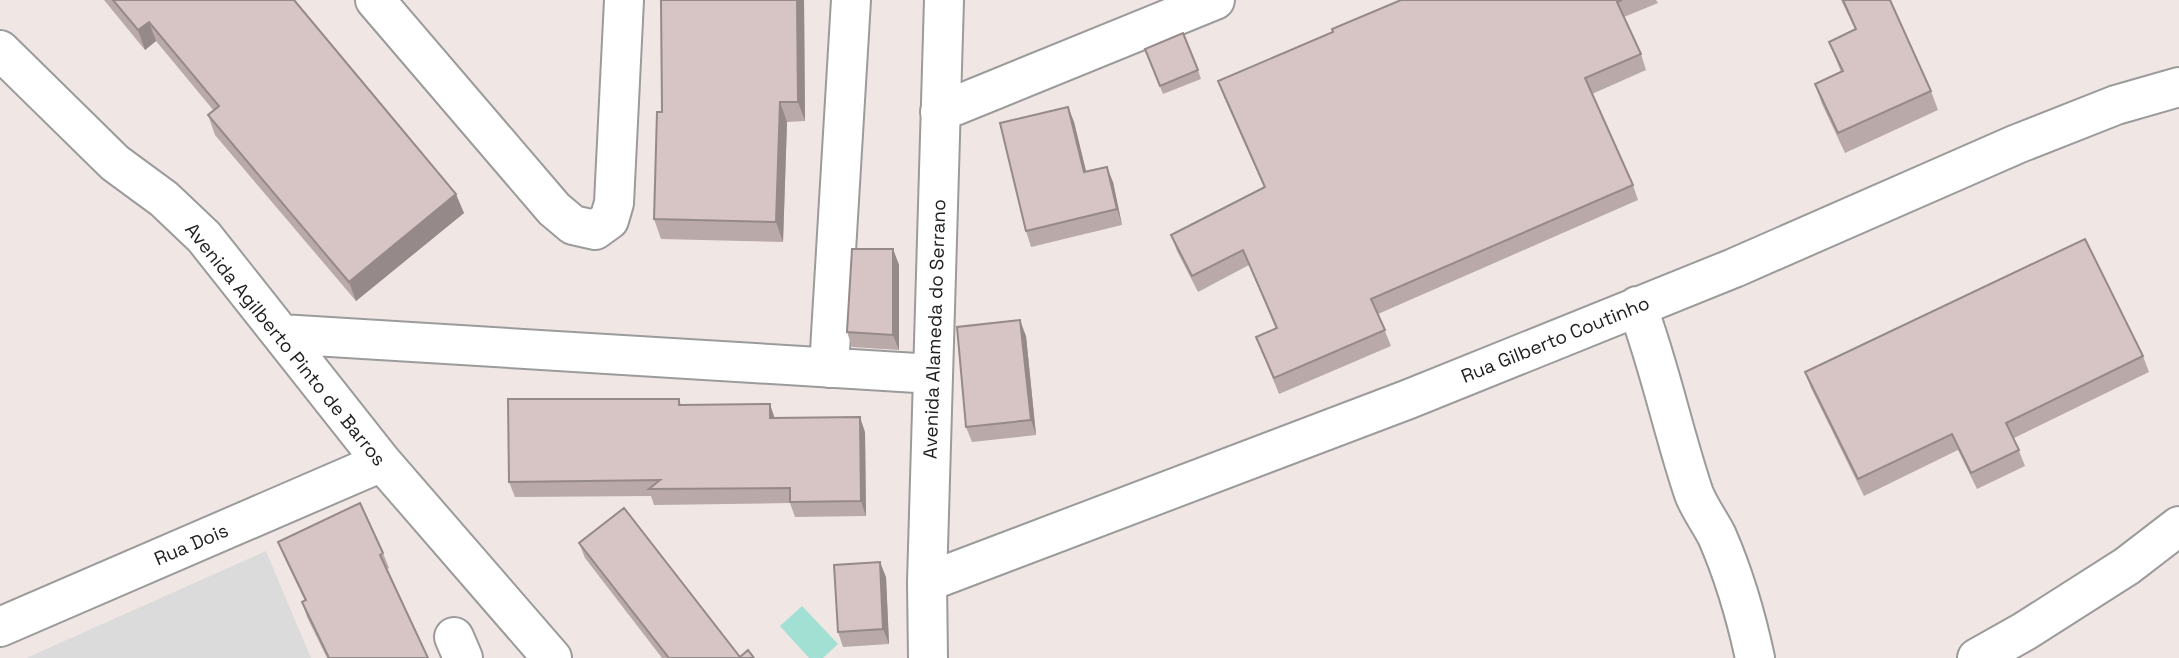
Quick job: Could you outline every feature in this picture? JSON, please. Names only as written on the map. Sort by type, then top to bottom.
[{"type":"street","points":[[375,0],[554,209],[573,225],[594,230],[609,220],[614,204],[624,0]]},
{"type":"street","points":[[829,368],[851,0]]},
{"type":"street","name":"Avenida Alameda do Serrano","points":[[928,658],[927,582],[944,0]]},
{"type":"street","points":[[940,112],[1215,0]]},
{"type":"street","name":"Avenida Agilberto Pinto de Barros","points":[[0,50],[115,163],[164,199],[204,237],[382,462],[552,658]]},
{"type":"street","name":"Rua Gilberto Coutinho","points":[[927,582],[1396,404],[1734,268],[2017,144],[2116,106],[2179,87]]},
{"type":"street","points":[[1637,306],[1654,352],[1682,457],[1696,498],[1716,535],[1737,590],[1755,658]]},
{"type":"street","points":[[281,334],[933,374]]},
{"type":"street","name":"Rua Dois","points":[[0,626],[382,462]]},
{"type":"street","points":[[1977,658],[2127,566],[2179,526]]},
{"type":"shaded area","points":[[266,551],[311,658],[26,658]]},
{"type":"water","points":[[802,606],[838,644],[823,658],[809,658],[780,626]]},
{"type":"building","points":[[113,0],[294,0],[456,194],[349,282],[208,115],[219,106],[149,22],[138,30]]},
{"type":"building","points":[[661,0],[797,0],[798,102],[780,102],[776,222],[654,219],[657,112],[662,112]]},
{"type":"building","points":[[1401,0],[1622,0],[1617,2],[1641,54],[1585,78],[1633,185],[1371,299],[1385,330],[1274,378],[1256,337],[1277,328],[1243,250],[1192,276],[1171,235],[1265,187],[1218,81]]},
{"type":"building","points":[[1843,0],[1890,0],[1931,91],[1838,133],[1815,84],[1843,71],[1829,42],[1856,29]]},
{"type":"building","points":[[1183,33],[1198,70],[1160,86],[1145,49]]},
{"type":"building","points":[[1068,107],[1084,172],[1107,167],[1117,209],[1026,231],[1000,123]]},
{"type":"building","points":[[2085,239],[2143,356],[2006,423],[2019,450],[1971,473],[1952,434],[1858,479],[1805,372]]},
{"type":"building","points":[[852,249],[893,249],[893,335],[847,332]]},
{"type":"building","points":[[1020,320],[1031,420],[966,427],[957,327]]},
{"type":"building","points":[[508,399],[679,399],[679,405],[770,404],[770,418],[860,417],[861,501],[790,502],[790,488],[649,489],[660,480],[509,482]]},
{"type":"building","points":[[360,503],[383,553],[380,555],[428,658],[329,658],[302,602],[306,600],[278,542]]},
{"type":"building","points":[[624,508],[740,657],[748,650],[754,658],[669,658],[579,543]]},
{"type":"building","points":[[880,562],[883,629],[838,632],[834,565]]}]
